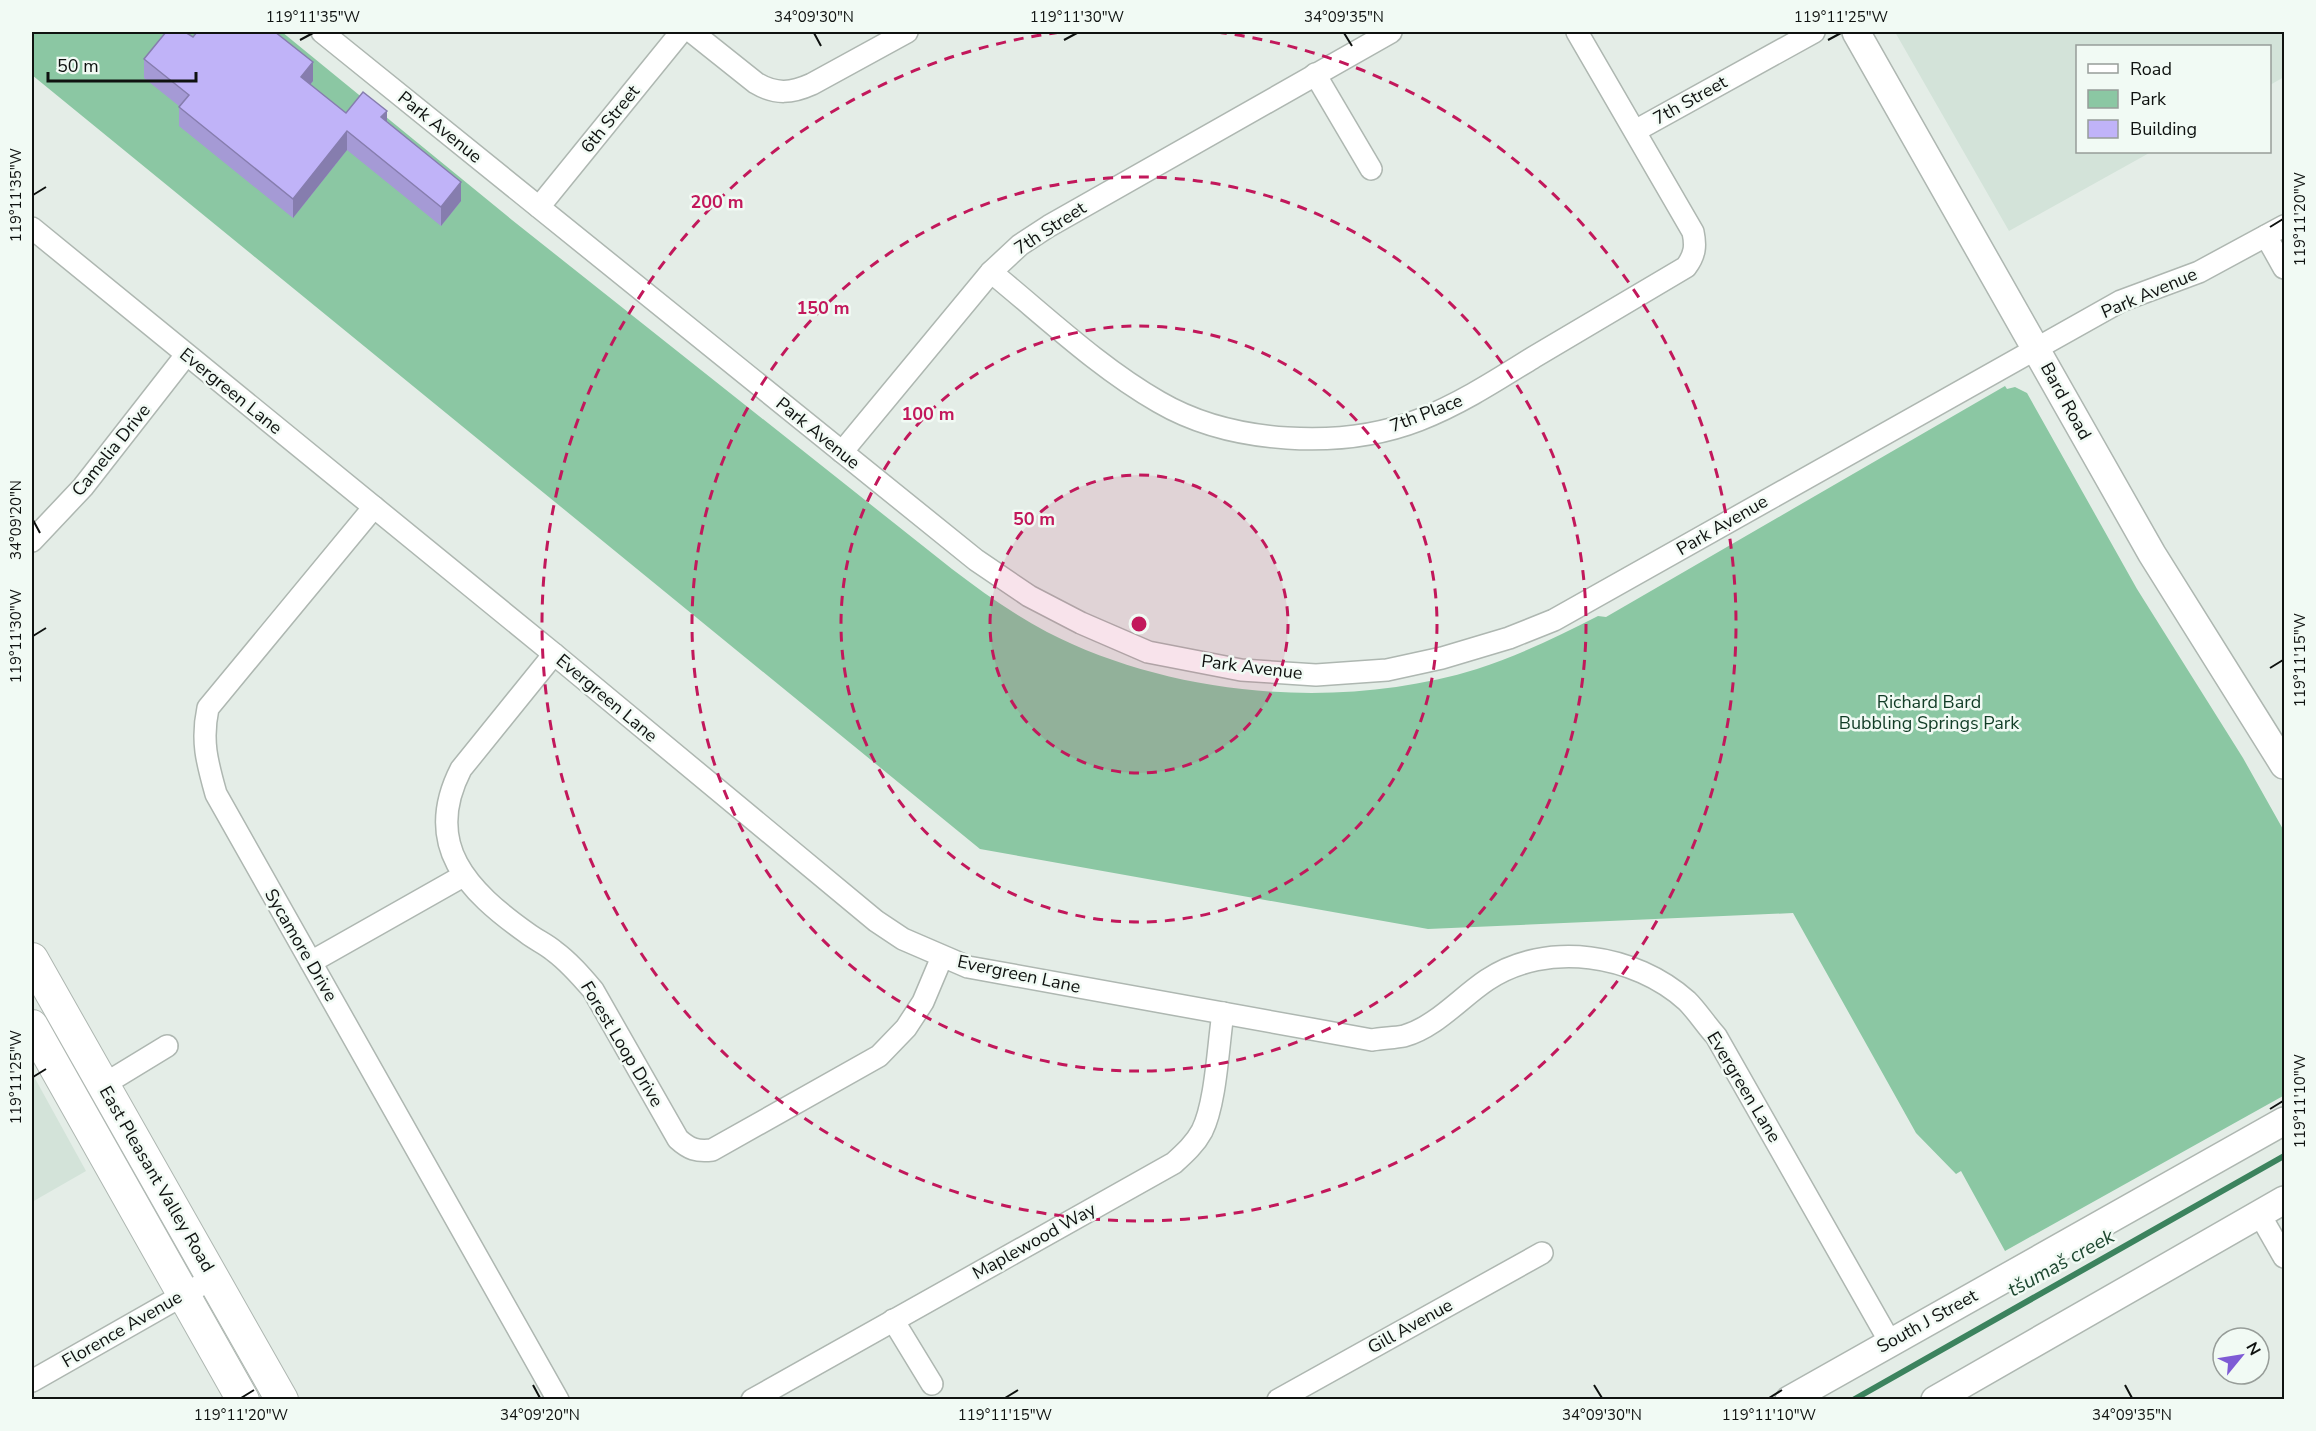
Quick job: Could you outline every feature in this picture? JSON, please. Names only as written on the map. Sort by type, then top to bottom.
[{"type":"main road","name":"East Pleasant Valley Road","points":[[32,959],[282,1400]]},
{"type":"main road","name":"East Pleasant Valley Road","points":[[32,1026],[243,1400]]},
{"type":"street","name":"Park Avenue","points":[[322,32],[976,560],[1029,596],[1082,623],[1148,651],[1241,670],[1316,675],[1388,670],[1454,655],[1509,638],[1554,620],[2121,301],[2199,272],[2284,226]]},
{"type":"street","name":"6th Street","points":[[539,207],[681,32]]},
{"type":"street","points":[[692,32],[756,83],[766,89],[780,92],[797,90],[812,84],[907,32]]},
{"type":"street","name":"7th Street","points":[[842,452],[991,272],[1020,245],[1049,226],[1391,32]]},
{"type":"street","name":"7th Street","points":[[1577,32],[1635,131],[1814,32]]},
{"type":"street","name":"Bard Road","points":[[1856,32],[2152,554],[2284,765]]},
{"type":"street","points":[[1316,74],[1371,169]]},
{"type":"street","name":"7th Place","points":[[991,272],[1115,374],[1161,403],[1205,423],[1276,437],[1317,439],[1383,430],[1417,421],[1460,402],[1686,267],[1694,256],[1696,244],[1693,232],[1635,131]]},
{"type":"street","name":"Evergreen Lane","points":[[32,228],[554,654],[876,921],[903,939],[968,967],[1372,1040],[1404,1036],[1433,1022],[1488,979],[1509,968],[1538,960],[1574,956],[1598,959],[1621,963],[1656,979],[1687,1001],[1716,1036],[1890,1341]]},
{"type":"street","points":[[2266,236],[2284,268]]},
{"type":"street","name":"Camelia Drive","points":[[32,541],[83,487],[186,355]]},
{"type":"street","name":"Sycamore Drive","points":[[374,507],[208,708],[204,728],[204,748],[216,794],[558,1400]]},
{"type":"street","name":"Forest Loop Drive","points":[[554,654],[471,756],[453,785],[448,801],[447,831],[450,848],[463,876],[499,911],[577,970],[593,990],[678,1139],[687,1148],[699,1152],[712,1150],[879,1056],[906,1028],[922,1002],[942,957]]},
{"type":"street","points":[[311,962],[463,876]]},
{"type":"street","name":"Maplewood Way","points":[[752,1400],[1174,1163],[1201,1133],[1209,1115],[1223,1013]]},
{"type":"street","points":[[103,1085],[167,1046]]},
{"type":"street","name":"South J Street","points":[[1789,1400],[1890,1341],[2284,1121]]},
{"type":"street","points":[[1935,1400],[2284,1200]]},
{"type":"street","points":[[2260,1215],[2284,1257]]},
{"type":"street","name":"Gill Avenue","points":[[1278,1400],[1542,1253]]},
{"type":"street","name":"Florence Avenue","points":[[32,1381],[213,1278]]},
{"type":"street","points":[[893,1320],[932,1384]]},
{"type":"shaded area","points":[[1895,32],[2284,32],[2284,77],[2271,84],[2271,45],[2076,45],[2076,153],[2149,153],[2009,231]]},
{"type":"shaded area","points":[[32,1073],[86,1171],[32,1202]]},
{"type":"green space","name":"Richard Bard Bubbling Springs Park","points":[[32,32],[282,32],[512,220],[986,594],[1047,632],[1096,654],[1148,671],[1203,683],[1258,691],[1314,693],[1370,690],[1425,682],[1493,664],[1539,645],[1598,616],[1606,617],[2005,386],[2007,389],[2015,387],[2027,393],[2137,589],[2243,758],[2284,831],[2283,1096],[2005,1251],[1961,1171],[1956,1174],[1916,1133],[1793,913],[1428,929],[980,849],[32,75]]},
{"type":"building","points":[[166,32],[185,32],[193,37],[197,32],[275,32],[313,62],[301,77],[346,113],[363,92],[387,111],[381,117],[461,182],[441,207],[347,131],[293,199],[179,107],[189,95],[144,59]]},
{"type":"waterway","name":"tšumaš creek","points":[[1853,1400],[2284,1156]]}]
